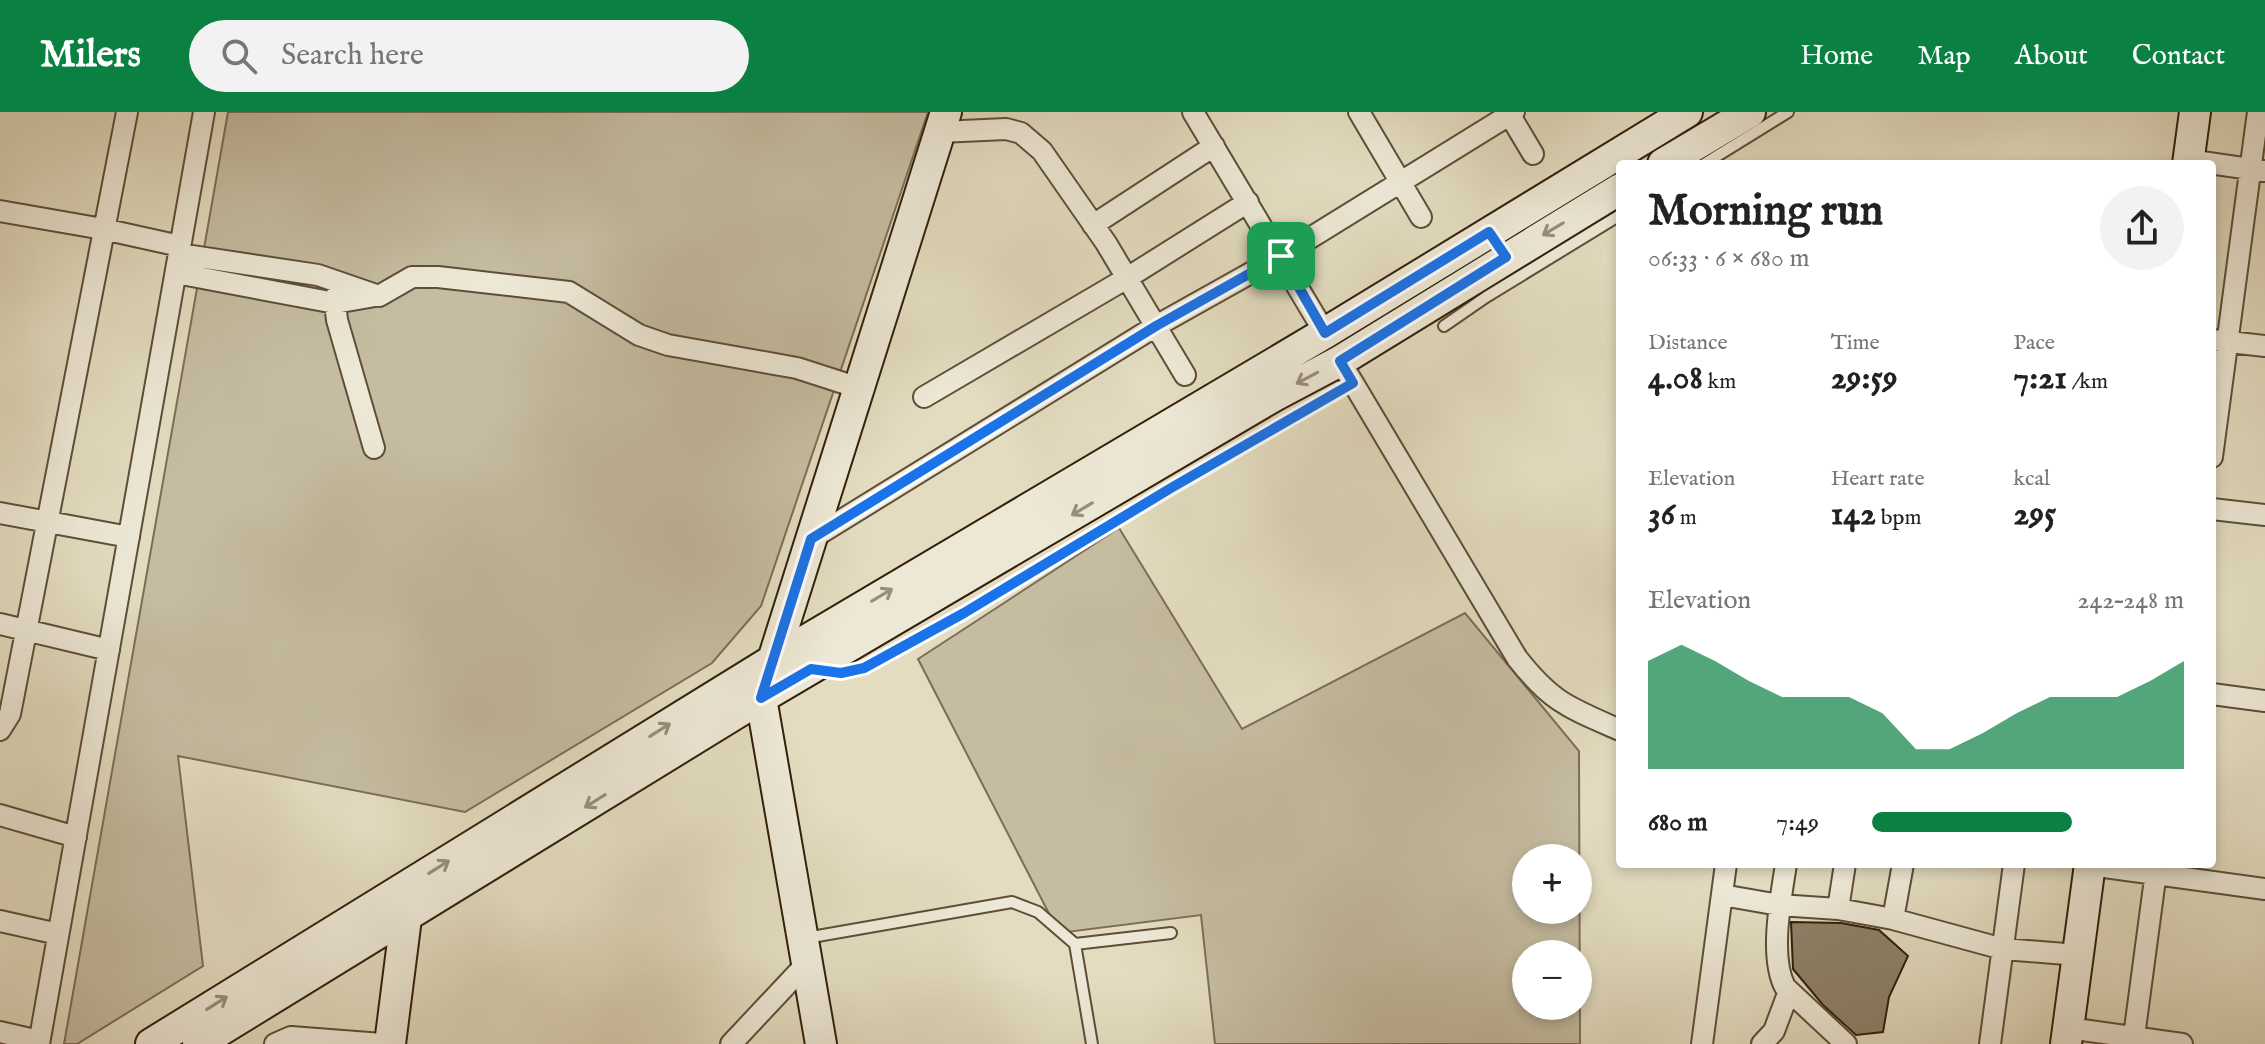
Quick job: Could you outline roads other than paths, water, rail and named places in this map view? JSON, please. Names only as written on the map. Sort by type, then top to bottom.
[{"type":"main road","points":[[1626,160],[1687,112]]},
{"type":"main road","points":[[1670,160],[1750,112]]},
{"type":"main road","points":[[2188,160],[2195,112]]},
{"type":"main road","points":[[821,1044],[761,698],[943,122]]},
{"type":"main road","points":[[198,1044],[761,698],[1274,396],[1346,372],[1494,263],[1616,168]]},
{"type":"main road","points":[[151,1044],[773,660],[1325,333],[1494,263],[1616,191]]},
{"type":"main road","points":[[2067,1036],[2089,868]]},
{"type":"main road","points":[[390,1044],[406,918]]},
{"type":"street","points":[[0,730],[10,714],[45,521],[127,112]]},
{"type":"street","points":[[0,1032],[39,1042],[204,112]]},
{"type":"street","points":[[1193,112],[1325,333]]},
{"type":"street","points":[[1359,112],[1421,217]]},
{"type":"street","points":[[2216,399],[2220,341],[2258,170],[2258,112]]},
{"type":"street","points":[[811,539],[1156,326],[1281,256],[1401,183],[1511,113],[1533,154]]},
{"type":"street","points":[[943,122],[1021,133],[1042,151],[1127,278],[1185,375]]},
{"type":"street","points":[[1093,225],[1214,146]]},
{"type":"street","points":[[2216,165],[2258,170]]},
{"type":"street","points":[[924,397],[1127,278],[1248,202]]},
{"type":"street","points":[[0,211],[103,229],[178,258],[335,303],[379,296],[412,277],[438,277],[569,292],[639,335],[668,345],[797,368],[859,388]]},
{"type":"street","points":[[178,258],[318,275],[379,296]]},
{"type":"street","points":[[340,282],[335,303],[337,320],[374,448]]},
{"type":"street","points":[[2220,341],[2265,346]]},
{"type":"street","points":[[1346,372],[1524,668],[1539,686],[1564,706],[1616,728]]},
{"type":"street","points":[[2216,509],[2265,515]]},
{"type":"street","points":[[0,513],[129,537]]},
{"type":"street","points":[[0,624],[109,650]]},
{"type":"street","points":[[2216,695],[2265,701]]},
{"type":"street","points":[[0,815],[76,837]]},
{"type":"street","points":[[1702,1044],[1725,868]]},
{"type":"street","points":[[1785,868],[1779,905],[1778,975],[1789,991],[1846,1044]]},
{"type":"street","points":[[1838,909],[1844,868]]},
{"type":"street","points":[[1893,919],[1902,868]]},
{"type":"street","points":[[1990,1044],[2013,868]]},
{"type":"street","points":[[2133,1041],[2156,869],[2265,888]]},
{"type":"street","points":[[1722,895],[1893,919],[2003,949],[2078,955]]},
{"type":"street","points":[[0,921],[58,934]]},
{"type":"street","points":[[731,1044],[806,950]]},
{"type":"street","points":[[1762,1044],[1774,1031],[1789,991]]},
{"type":"street","points":[[1821,1044],[1824,1023]]},
{"type":"street","points":[[2067,1036],[2182,1044]]},
{"type":"street","points":[[275,1044],[291,1037],[382,1044]]},
{"type":"lane","points":[[1710,160],[1788,112]]},
{"type":"lane","points":[[1444,326],[1494,263],[1616,217]]},
{"type":"lane","points":[[806,950],[1012,902],[1038,912],[1075,944],[1092,1044]]},
{"type":"lane","points":[[1075,944],[1171,933]]}]
